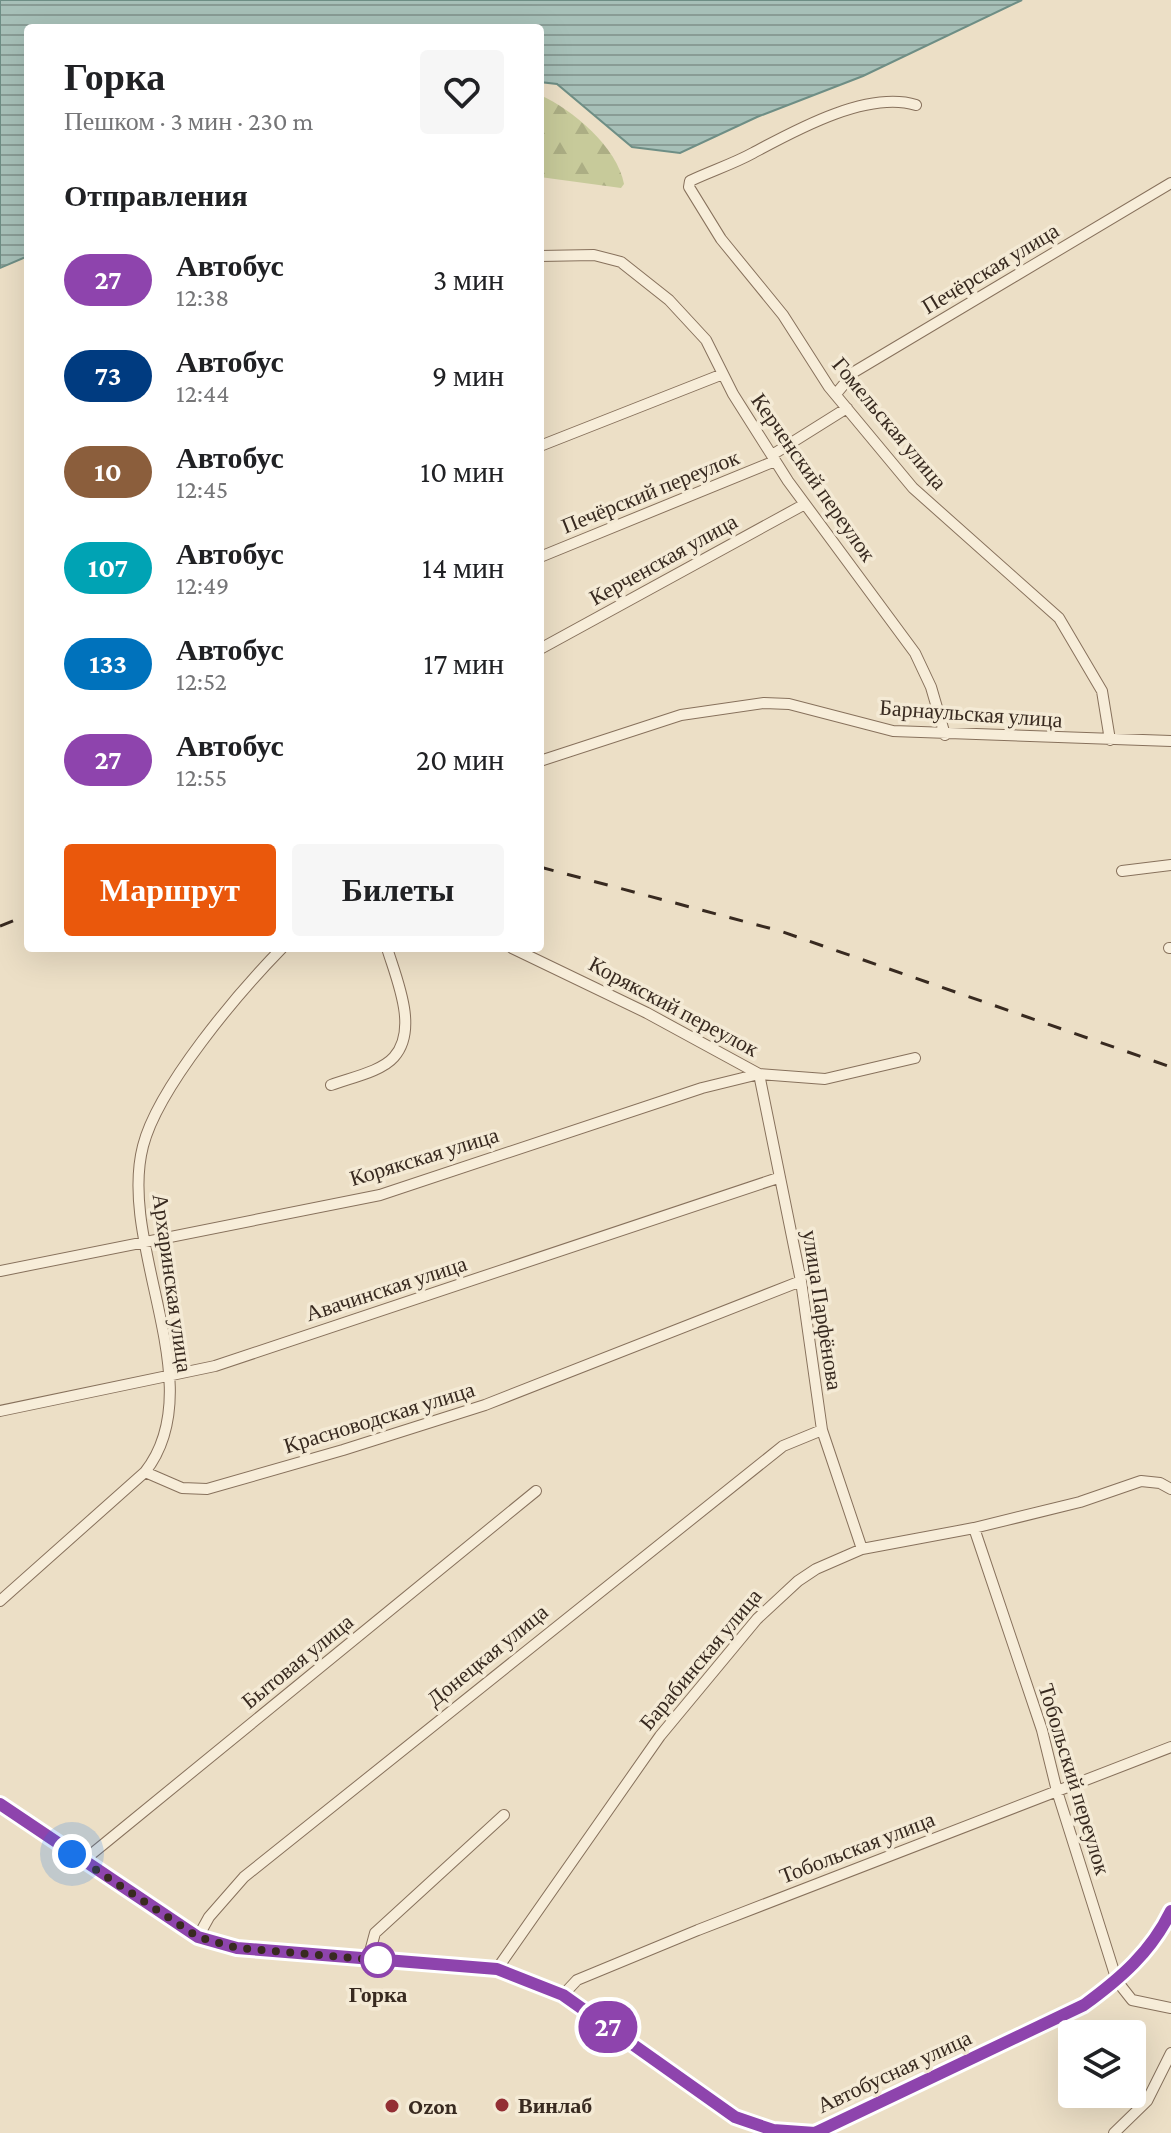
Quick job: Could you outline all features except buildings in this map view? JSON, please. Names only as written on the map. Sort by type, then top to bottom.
[{"type":"street","name":"Гомельская улица","points":[[916,105],[879,104],[804,124],[753,154],[690,181],[694,199],[721,239],[790,325],[836,394],[913,488],[1059,618],[1099,685],[1108,711],[1110,740]]},
{"type":"street","name":"Печёрская улица","points":[[836,394],[854,372],[1171,183]]},
{"type":"street","name":"Керченский переулок","points":[[544,256],[594,255],[621,262],[689,320],[706,340],[773,458],[915,653],[931,687],[945,735]]},
{"type":"street","points":[[544,444],[723,374]]},
{"type":"street","name":"Печёрский переулок","points":[[544,555],[773,458],[847,408]]},
{"type":"street","name":"Керченская улица","points":[[544,647],[805,504]]},
{"type":"street","name":"Барнаульская улица","points":[[544,760],[681,715],[764,703],[809,709],[879,729],[945,735],[1171,741]]},
{"type":"street","points":[[1122,871],[1171,865]]},
{"type":"street","name":"Архаринская улица","points":[[145,1472],[167,1435],[170,1406],[155,1289],[143,1241],[138,1173],[151,1122],[166,1095],[249,981],[278,952]]},
{"type":"street","points":[[331,1085],[387,1062],[399,1047],[405,1020],[388,952]]},
{"type":"street","name":"Корякский переулок","points":[[520,952],[635,1006],[759,1074],[825,1079],[915,1058]]},
{"type":"street","name":"Корякская улица","points":[[0,1271],[380,1195],[702,1088],[759,1074]]},
{"type":"street","name":"улица Парфёнова","points":[[759,1074],[801,1281],[822,1430],[862,1549]]},
{"type":"street","name":"Авачинская улица","points":[[0,1411],[167,1378],[253,1353],[778,1178]]},
{"type":"street","name":"Красноводская улица","points":[[145,1472],[182,1488],[207,1489],[343,1450],[485,1405],[801,1281]]},
{"type":"street","name":"Донецкая улица","points":[[198,1937],[209,1917],[244,1877],[783,1446],[822,1430]]},
{"type":"street","points":[[0,1601],[145,1472]]},
{"type":"street","name":"Барабинская улица","points":[[497,1969],[660,1736],[757,1619],[816,1569],[862,1549],[974,1528],[1080,1502],[1141,1481],[1160,1483],[1171,1489]]},
{"type":"street","name":"Бытовая улица","points":[[83,1861],[536,1491]]},
{"type":"street","name":"Тобольский переулок","points":[[974,1528],[1042,1730],[1057,1791],[1117,1981]]},
{"type":"street","name":"Тобольская улица","points":[[563,1995],[577,1980],[698,1930],[1171,1747]]},
{"type":"street","name":"Автобусная улица","points":[[0,1804],[198,1937],[237,1948],[497,1969],[563,1995],[735,2117],[773,2130],[815,2133],[1084,2005],[1117,1981],[1156,1942],[1171,1911]]},
{"type":"street","points":[[368,1959],[370,1942],[384,1923],[504,1815]]},
{"type":"street","points":[[1117,1981],[1132,2000],[1171,2008]]},
{"type":"street","points":[[1114,2133],[1147,2101],[1171,2053]]},
{"type":"green space","points":[[544,97],[592,131],[620,170],[624,184],[621,188],[544,178]]},
{"type":"water","points":[[0,0],[1022,0],[863,76],[757,117],[680,153],[632,147],[557,84],[544,82],[544,24],[24,24],[24,258],[0,268]]},
{"type":"railway","points":[[544,868],[780,931],[1171,1067]]},
{"type":"railway","points":[[0,926],[24,917]]},
{"type":"bus line","name":"27","points":[[0,1804],[198,1937],[237,1948],[497,1969],[563,1995],[735,2117],[773,2130],[815,2133],[1084,2005],[1117,1981],[1156,1942],[1171,1911]]},
{"type":"place","name":"Горка","points":[[378,1960]]},
{"type":"place","name":"Винлаб","points":[[502,2105]]},
{"type":"place","name":"Ozon","points":[[392,2106]]},
{"type":"route","points":[[72,1854],[198,1937],[237,1948],[378,1960]]}]
